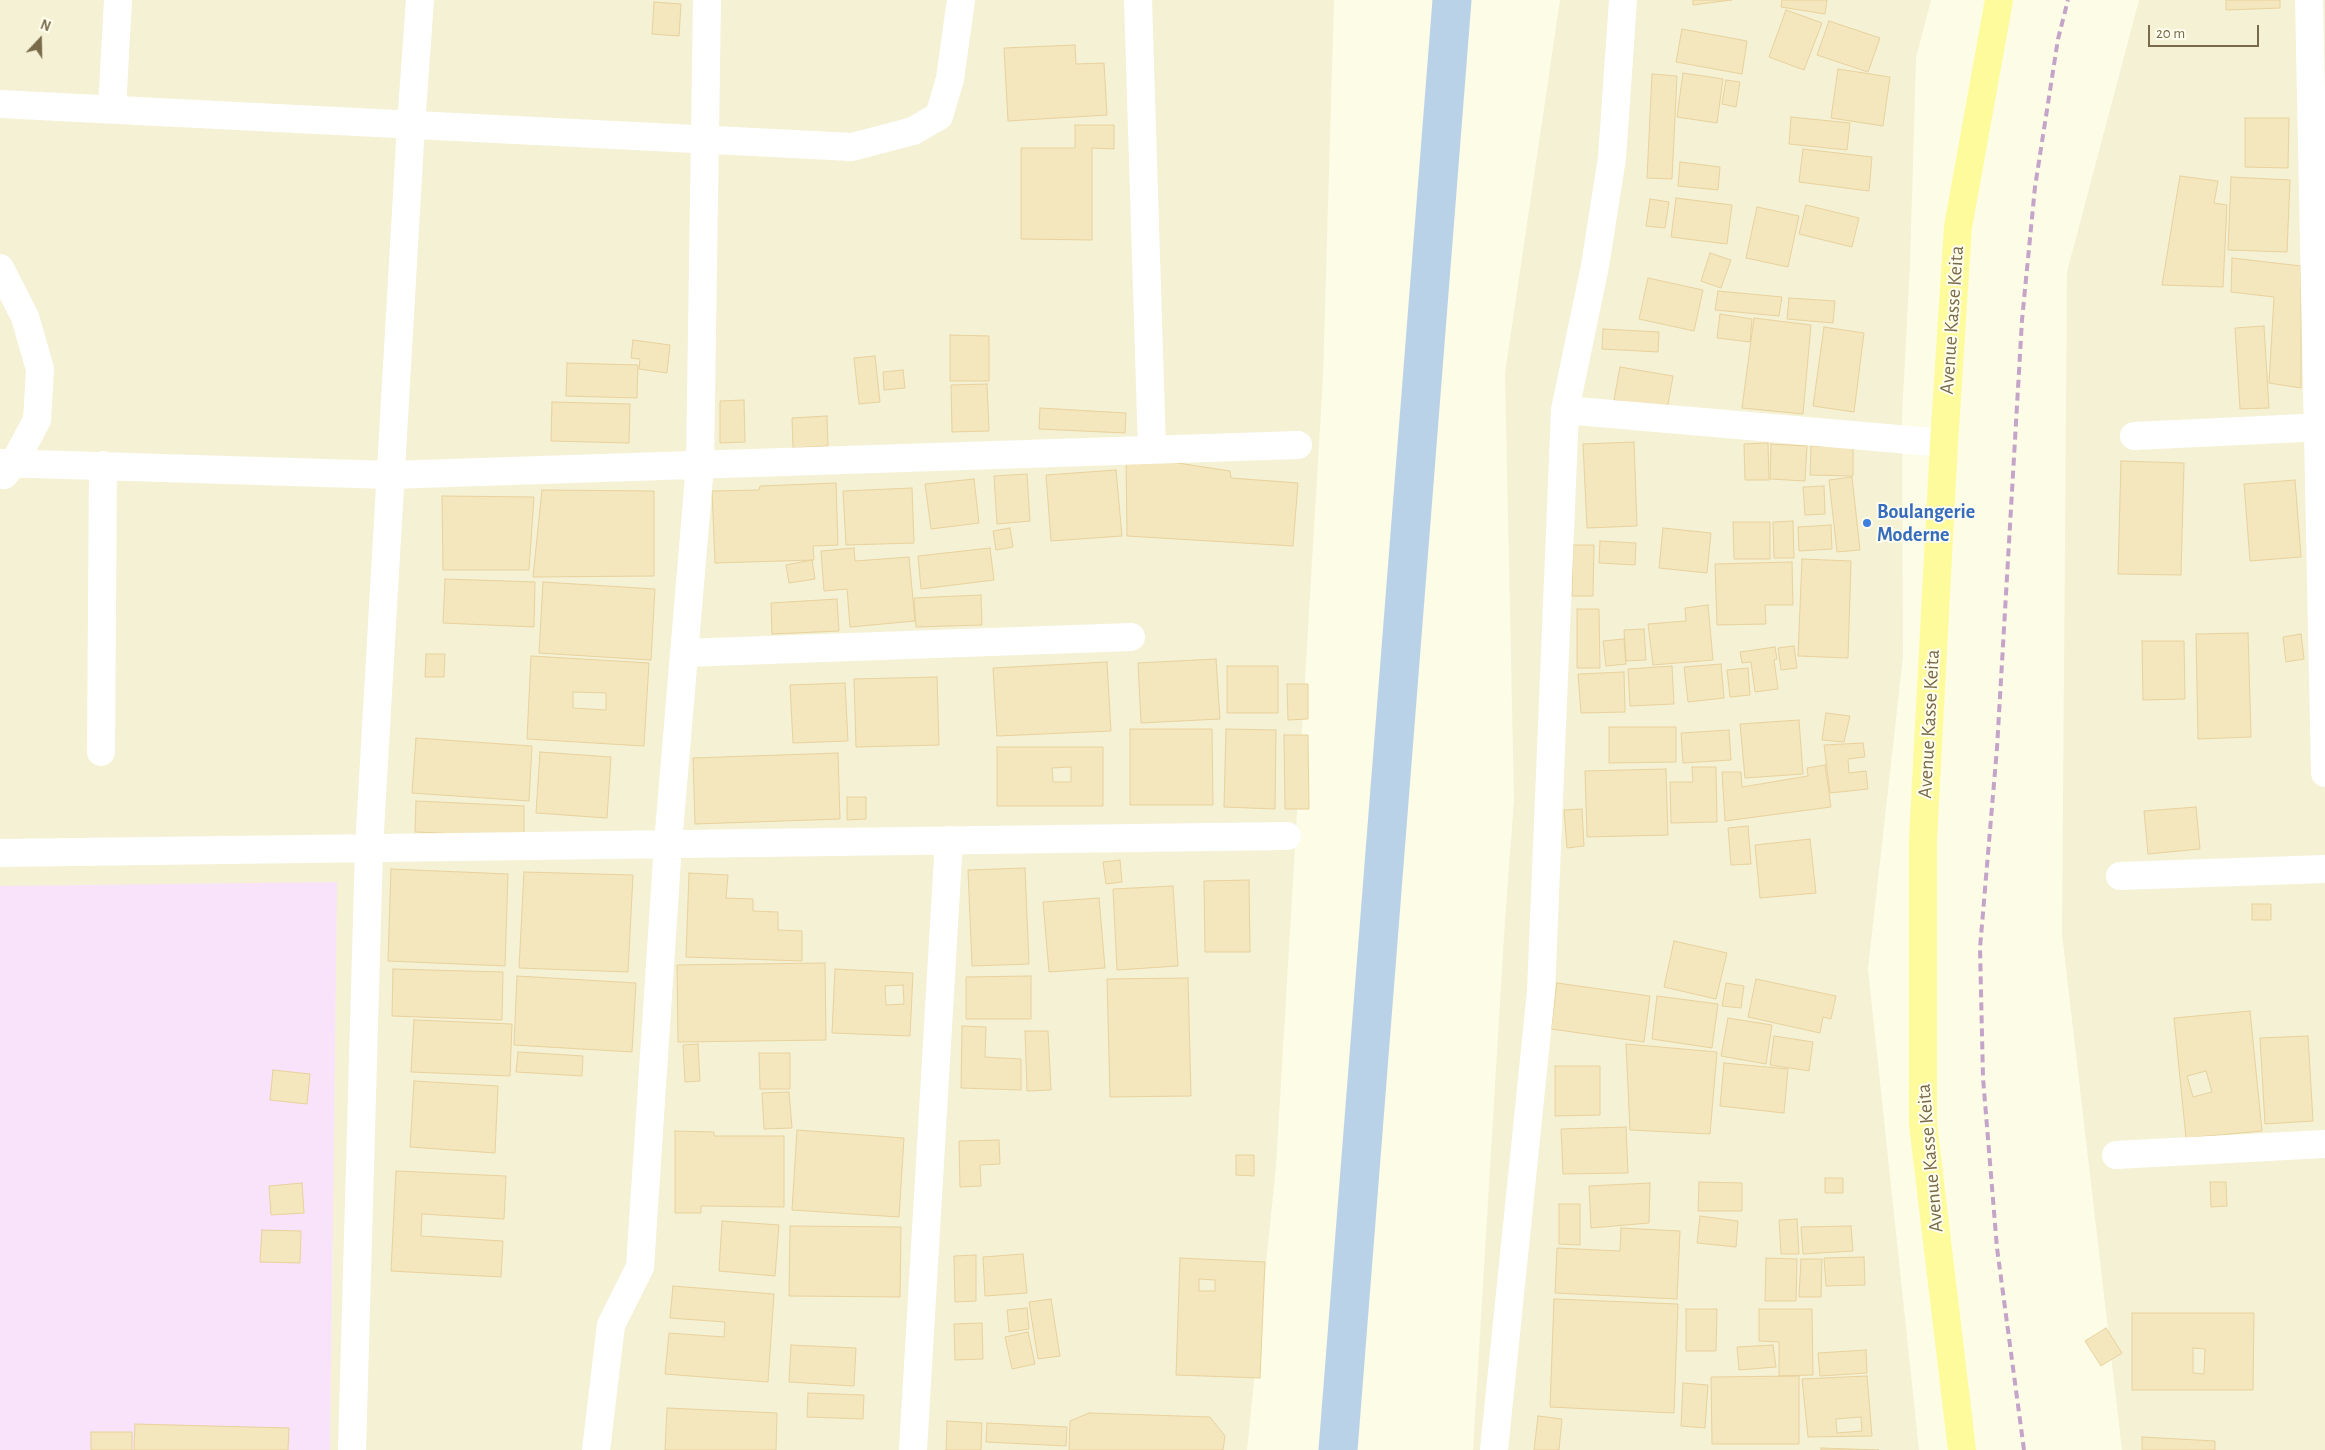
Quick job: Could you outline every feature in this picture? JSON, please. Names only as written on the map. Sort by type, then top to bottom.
[{"type":"main road","name":"Avenue Kasse Keita","points":[[1962,1450],[1923,1124],[1923,839],[1944,443],[1958,228],[2000,0]]},
{"type":"street","points":[[112,109],[118,0]]},
{"type":"street","points":[[352,1450],[369,848],[420,0]]},
{"type":"street","points":[[596,1450],[611,1325],[640,1268],[668,844],[700,465],[707,0]]},
{"type":"street","points":[[0,104],[852,147],[913,130],[939,116],[950,79],[961,0]]},
{"type":"street","points":[[1138,0],[1152,449]]},
{"type":"street","points":[[1494,1450],[1541,992],[1565,410],[1595,266],[1612,158],[1623,0]]},
{"type":"street","points":[[2309,0],[2318,149],[2325,773]]},
{"type":"street","points":[[0,268],[13,316],[40,369],[37,420],[5,469]]},
{"type":"street","points":[[1565,410],[1944,443]]},
{"type":"street","points":[[2134,436],[2321,427]]},
{"type":"street","points":[[5,469],[103,466],[390,475],[1298,445]]},
{"type":"street","points":[[100,752],[103,466]]},
{"type":"street","points":[[684,653],[1131,637]]},
{"type":"street","points":[[0,853],[1287,836]]},
{"type":"street","points":[[913,1450],[949,840]]},
{"type":"street","points":[[2120,876],[2325,870]]},
{"type":"street","points":[[2116,1155],[2325,1144]]},
{"type":"shaded area","points":[[0,0],[1334,0],[1323,377],[1276,1166],[1247,1450],[0,1450]]},
{"type":"shaded area","points":[[1560,0],[1931,0],[1916,58],[1910,265],[1902,416],[1903,656],[1868,969],[1919,1450],[1473,1450],[1514,801],[1505,373]]},
{"type":"shaded area","points":[[2139,0],[2325,0],[2325,1450],[2122,1450],[2062,934],[2067,272]]},
{"type":"shaded area","points":[[337,882],[330,1450],[0,1450],[0,886]]},
{"type":"building","points":[[1693,0],[1732,0],[1693,5]]},
{"type":"building","points":[[1782,0],[1827,0],[1825,14],[1781,7]]},
{"type":"building","points":[[2226,0],[2280,0],[2280,8],[2226,10]]},
{"type":"building","points":[[654,2],[681,4],[679,36],[652,34]]},
{"type":"building","points":[[1786,10],[1822,23],[1804,70],[1769,57]]},
{"type":"building","points":[[1829,21],[1880,38],[1868,72],[1817,55]]},
{"type":"building","points":[[1682,29],[1747,41],[1742,74],[1676,62]]},
{"type":"building","points":[[1075,45],[1076,64],[1104,63],[1107,115],[1008,121],[1004,48]]},
{"type":"building","points":[[1838,69],[1890,77],[1883,126],[1831,118]]},
{"type":"building","points":[[1683,73],[1723,79],[1717,123],[1677,117]]},
{"type":"building","points":[[1652,74],[1677,76],[1672,179],[1647,178]]},
{"type":"building","points":[[1726,80],[1740,82],[1736,107],[1722,104]]},
{"type":"building","points":[[1791,117],[1850,123],[1847,150],[1789,144]]},
{"type":"building","points":[[2245,118],[2289,118],[2288,168],[2245,167]]},
{"type":"building","points":[[1075,125],[1114,125],[1114,149],[1092,148],[1092,240],[1021,239],[1021,148],[1075,148]]},
{"type":"building","points":[[1803,149],[1872,157],[1869,191],[1799,182]]},
{"type":"building","points":[[1680,162],[1720,167],[1718,190],[1678,186]]},
{"type":"building","points":[[2180,176],[2218,181],[2214,203],[2227,205],[2223,287],[2162,285]]},
{"type":"building","points":[[2231,177],[2290,180],[2287,252],[2228,250]]},
{"type":"building","points":[[1676,198],[1732,205],[1727,244],[1671,237]]},
{"type":"building","points":[[1650,199],[1669,202],[1665,228],[1646,226]]},
{"type":"building","points":[[1806,205],[1859,218],[1852,247],[1799,234]]},
{"type":"building","points":[[1757,207],[1799,216],[1788,267],[1746,258]]},
{"type":"building","points":[[1710,253],[1731,260],[1721,288],[1701,281]]},
{"type":"building","points":[[2232,258],[2301,266],[2301,388],[2269,383],[2274,297],[2231,292]]},
{"type":"building","points":[[1648,278],[1703,290],[1694,331],[1639,319]]},
{"type":"building","points":[[1718,291],[1782,297],[1779,316],[1715,310]]},
{"type":"building","points":[[1789,298],[1835,301],[1833,323],[1787,319]]},
{"type":"building","points":[[1720,314],[1752,319],[1750,342],[1717,338]]},
{"type":"building","points":[[1754,318],[1811,325],[1803,414],[1742,408]]},
{"type":"building","points":[[2264,326],[2269,408],[2240,409],[2235,328]]},
{"type":"building","points":[[1824,327],[1864,333],[1854,412],[1813,406]]},
{"type":"building","points":[[1603,329],[1659,332],[1658,352],[1602,349]]},
{"type":"building","points":[[950,335],[989,336],[989,381],[950,381]]},
{"type":"building","points":[[633,340],[670,345],[667,373],[639,369],[640,359],[631,358]]},
{"type":"building","points":[[875,356],[880,402],[859,404],[854,358]]},
{"type":"building","points":[[567,363],[638,365],[637,398],[566,396]]},
{"type":"building","points":[[1620,367],[1673,376],[1667,410],[1614,400]]},
{"type":"building","points":[[903,370],[905,388],[884,390],[883,372]]},
{"type":"building","points":[[987,384],[989,431],[952,432],[951,385]]},
{"type":"building","points":[[744,400],[745,442],[720,443],[720,401]]},
{"type":"building","points":[[552,402],[630,404],[629,443],[551,441]]},
{"type":"building","points":[[1040,408],[1126,413],[1125,433],[1039,429]]},
{"type":"building","points":[[827,416],[828,446],[793,448],[792,418]]},
{"type":"building","points":[[1634,442],[1637,526],[1587,528],[1583,444]]},
{"type":"building","points":[[1768,443],[1769,480],[1745,480],[1744,444]]},
{"type":"building","points":[[1771,444],[1807,446],[1805,481],[1770,479]]},
{"type":"building","points":[[1811,446],[1853,446],[1853,476],[1810,475]]},
{"type":"building","points":[[1126,455],[1230,471],[1231,478],[1298,483],[1293,546],[1127,536]]},
{"type":"building","points":[[2121,461],[2184,463],[2181,575],[2118,574]]},
{"type":"building","points":[[1116,470],[1122,536],[1051,541],[1046,475]]},
{"type":"building","points":[[1027,474],[1030,521],[997,524],[994,476]]},
{"type":"building","points":[[1852,477],[1860,550],[1837,552],[1829,480]]},
{"type":"building","points":[[974,479],[979,523],[931,529],[925,484]]},
{"type":"building","points":[[2295,480],[2301,557],[2250,561],[2244,484]]},
{"type":"building","points":[[836,483],[838,545],[813,546],[814,560],[715,563],[712,491],[759,490],[760,486]]},
{"type":"building","points":[[1824,486],[1825,514],[1805,515],[1803,487]]},
{"type":"building","points":[[912,488],[914,543],[846,545],[843,491]]},
{"type":"building","points":[[542,490],[654,491],[654,576],[533,577]]},
{"type":"building","points":[[442,496],[534,497],[529,570],[443,570]]},
{"type":"building","points":[[1793,521],[1794,558],[1774,558],[1773,522]]},
{"type":"building","points":[[1733,522],[1770,522],[1770,559],[1734,559]]},
{"type":"building","points":[[1831,525],[1832,549],[1799,551],[1798,527]]},
{"type":"building","points":[[1010,528],[1013,547],[996,550],[993,531]]},
{"type":"building","points":[[1663,528],[1711,533],[1707,573],[1659,568]]},
{"type":"building","points":[[1600,541],[1636,543],[1635,565],[1599,563]]},
{"type":"building","points":[[1573,545],[1594,545],[1593,596],[1572,596]]},
{"type":"building","points":[[854,548],[855,561],[909,557],[915,621],[850,627],[847,589],[824,591],[821,551]]},
{"type":"building","points":[[990,548],[994,580],[921,589],[918,556]]},
{"type":"building","points":[[1802,559],[1851,561],[1848,658],[1798,656]]},
{"type":"building","points":[[812,560],[815,579],[789,583],[786,565]]},
{"type":"building","points":[[1792,562],[1793,605],[1765,605],[1766,624],[1717,625],[1715,564]]},
{"type":"building","points":[[445,579],[535,582],[534,627],[443,623]]},
{"type":"building","points":[[543,582],[655,589],[651,660],[539,653]]},
{"type":"building","points":[[981,595],[982,625],[916,627],[914,598]]},
{"type":"building","points":[[837,599],[839,631],[772,634],[771,603]]},
{"type":"building","points":[[1708,605],[1713,660],[1653,665],[1648,624],[1686,621],[1685,608]]},
{"type":"building","points":[[1577,609],[1599,609],[1600,668],[1577,668]]},
{"type":"building","points":[[1644,629],[1646,660],[1626,661],[1624,630]]},
{"type":"building","points":[[2248,633],[2251,737],[2198,739],[2196,634]]},
{"type":"building","points":[[2301,634],[2304,659],[2286,662],[2283,637]]},
{"type":"building","points":[[1624,639],[1626,664],[1606,666],[1603,641]]},
{"type":"building","points":[[2142,641],[2184,641],[2185,699],[2143,700]]},
{"type":"building","points":[[1794,646],[1797,668],[1781,670],[1778,648]]},
{"type":"building","points":[[1775,647],[1777,659],[1774,660],[1778,689],[1755,692],[1751,662],[1742,663],[1740,652]]},
{"type":"building","points":[[426,654],[445,654],[444,677],[425,677]]},
{"type":"building","points":[[531,656],[649,663],[644,746],[527,739]],"holes":[[[573,692],[606,693],[606,710],[573,708]]]},
{"type":"building","points":[[1216,659],[1220,719],[1141,723],[1138,663]]},
{"type":"building","points":[[1107,662],[1111,731],[997,736],[993,668]]},
{"type":"building","points":[[1721,664],[1724,698],[1688,702],[1684,667]]},
{"type":"building","points":[[1227,666],[1278,666],[1278,713],[1227,713]]},
{"type":"building","points":[[1672,666],[1674,704],[1630,706],[1628,669]]},
{"type":"building","points":[[1748,668],[1750,695],[1730,697],[1727,670]]},
{"type":"building","points":[[1624,672],[1625,712],[1581,713],[1578,674]]},
{"type":"building","points":[[937,677],[939,745],[856,747],[854,679]]},
{"type":"building","points":[[845,683],[848,741],[793,743],[790,685]]},
{"type":"building","points":[[1287,684],[1308,684],[1308,719],[1288,720]]},
{"type":"building","points":[[1826,713],[1850,716],[1844,742],[1822,740]]},
{"type":"building","points":[[1799,720],[1803,774],[1745,778],[1740,724]]},
{"type":"building","points":[[1609,727],[1676,727],[1676,762],[1609,763]]},
{"type":"building","points":[[1130,729],[1212,729],[1213,805],[1130,805]]},
{"type":"building","points":[[1226,729],[1276,730],[1275,809],[1224,807]]},
{"type":"building","points":[[1729,730],[1731,760],[1683,763],[1681,733]]},
{"type":"building","points":[[1284,735],[1308,735],[1309,809],[1285,809]]},
{"type":"building","points":[[416,738],[532,746],[529,801],[412,793]]},
{"type":"building","points":[[1863,743],[1865,757],[1848,759],[1849,773],[1866,771],[1868,789],[1830,793],[1824,745]]},
{"type":"building","points":[[997,747],[1103,747],[1103,806],[997,806]],"holes":[[[1071,767],[1071,782],[1053,782],[1052,768]]]},
{"type":"building","points":[[540,752],[611,757],[607,818],[536,813]]},
{"type":"building","points":[[838,753],[840,819],[695,824],[693,758]]},
{"type":"building","points":[[1825,765],[1831,807],[1725,821],[1722,772],[1741,772],[1742,787],[1808,776],[1807,768]]},
{"type":"building","points":[[1692,767],[1716,767],[1717,822],[1671,823],[1670,782],[1693,782]]},
{"type":"building","points":[[1666,769],[1668,835],[1587,837],[1585,771]]},
{"type":"building","points":[[847,797],[866,797],[866,819],[847,820]]},
{"type":"building","points":[[416,801],[524,806],[524,837],[415,832]]},
{"type":"building","points":[[2196,807],[2200,849],[2148,854],[2144,811]]},
{"type":"building","points":[[1582,809],[1584,846],[1567,848],[1564,810]]},
{"type":"building","points":[[1748,826],[1751,864],[1731,865],[1728,828]]},
{"type":"building","points":[[1810,839],[1816,893],[1760,898],[1755,845]]},
{"type":"building","points":[[1120,860],[1122,882],[1106,884],[1103,862]]},
{"type":"building","points":[[1025,868],[1029,964],[972,966],[968,870]]},
{"type":"building","points":[[391,869],[508,874],[505,966],[388,961]]},
{"type":"building","points":[[524,872],[633,875],[628,972],[519,968]]},
{"type":"building","points":[[689,873],[728,875],[726,898],[753,899],[753,911],[778,912],[778,930],[802,931],[802,961],[686,957]]},
{"type":"building","points":[[1249,880],[1250,952],[1205,952],[1204,881]]},
{"type":"building","points":[[1173,886],[1178,966],[1117,970],[1113,889]]},
{"type":"building","points":[[1099,898],[1105,968],[1049,972],[1043,902]]},
{"type":"building","points":[[2252,904],[2271,904],[2271,920],[2252,920]]},
{"type":"building","points":[[1674,941],[1727,953],[1716,999],[1664,987]]},
{"type":"building","points":[[825,963],[826,1040],[678,1042],[677,965]]},
{"type":"building","points":[[393,969],[503,972],[502,1020],[392,1016]]},
{"type":"building","points":[[835,969],[913,973],[910,1036],[832,1033]],"holes":[[[903,985],[904,1004],[886,1005],[885,986]]]},
{"type":"building","points":[[517,976],[636,983],[632,1052],[514,1045]]},
{"type":"building","points":[[1031,976],[1031,1019],[966,1019],[966,977]]},
{"type":"building","points":[[1188,978],[1191,1096],[1110,1097],[1107,979]]},
{"type":"building","points":[[1756,979],[1836,996],[1831,1019],[1823,1017],[1820,1033],[1748,1017]]},
{"type":"building","points":[[1557,983],[1650,996],[1644,1042],[1551,1029]]},
{"type":"building","points":[[1726,983],[1744,986],[1741,1008],[1722,1006]]},
{"type":"building","points":[[1657,996],[1718,1004],[1712,1048],[1652,1039]]},
{"type":"building","points":[[2250,1011],[2262,1131],[2186,1138],[2174,1018]],"holes":[[[2206,1071],[2212,1092],[2193,1097],[2187,1076]]]},
{"type":"building","points":[[1728,1018],[1772,1025],[1766,1064],[1721,1056]]},
{"type":"building","points":[[414,1020],[512,1024],[510,1076],[411,1072]]},
{"type":"building","points":[[962,1026],[986,1027],[985,1057],[1021,1059],[1021,1090],[961,1088]]},
{"type":"building","points":[[1025,1031],[1048,1031],[1051,1090],[1027,1091]]},
{"type":"building","points":[[1774,1036],[1813,1042],[1809,1071],[1770,1065]]},
{"type":"building","points":[[2308,1036],[2313,1121],[2265,1124],[2260,1038]]},
{"type":"building","points":[[698,1044],[700,1081],[685,1082],[683,1045]]},
{"type":"building","points":[[1626,1044],[1717,1052],[1710,1134],[1630,1130]]},
{"type":"building","points":[[518,1052],[583,1056],[582,1076],[516,1072]]},
{"type":"building","points":[[759,1053],[790,1053],[790,1089],[760,1089]]},
{"type":"building","points":[[1724,1063],[1788,1069],[1784,1113],[1720,1106]]},
{"type":"building","points":[[1555,1066],[1600,1066],[1600,1115],[1555,1116]]},
{"type":"building","points":[[273,1070],[310,1074],[307,1104],[270,1100]]},
{"type":"building","points":[[414,1081],[498,1086],[495,1153],[410,1147]]},
{"type":"building","points":[[789,1092],[792,1128],[764,1129],[762,1093]]},
{"type":"building","points":[[1626,1127],[1628,1173],[1563,1174],[1561,1129]]},
{"type":"building","points":[[797,1130],[904,1138],[899,1217],[792,1210]]},
{"type":"building","points":[[675,1131],[714,1132],[714,1136],[784,1136],[784,1207],[701,1206],[701,1213],[675,1213]]},
{"type":"building","points":[[999,1140],[1000,1164],[980,1165],[981,1186],[960,1187],[959,1141]]},
{"type":"building","points":[[1236,1155],[1254,1155],[1254,1176],[1236,1175]]},
{"type":"building","points":[[396,1171],[506,1176],[504,1219],[422,1214],[421,1236],[503,1241],[501,1277],[391,1271]]},
{"type":"building","points":[[1825,1178],[1843,1178],[1843,1193],[1825,1193]]},
{"type":"building","points":[[1699,1182],[1742,1183],[1742,1211],[1698,1211]]},
{"type":"building","points":[[2210,1182],[2226,1182],[2227,1206],[2211,1207]]},
{"type":"building","points":[[302,1183],[304,1213],[271,1215],[269,1186]]},
{"type":"building","points":[[1650,1183],[1649,1223],[1591,1228],[1589,1186]]},
{"type":"building","points":[[1559,1204],[1580,1204],[1580,1245],[1559,1244]]},
{"type":"building","points":[[1700,1216],[1738,1221],[1736,1247],[1697,1243]]},
{"type":"building","points":[[1797,1219],[1799,1254],[1781,1254],[1779,1220]]},
{"type":"building","points":[[722,1221],[779,1225],[775,1276],[719,1271]]},
{"type":"building","points":[[790,1226],[901,1227],[900,1297],[789,1296]]},
{"type":"building","points":[[1851,1226],[1853,1251],[1803,1254],[1801,1227]]},
{"type":"building","points":[[1621,1228],[1680,1231],[1677,1299],[1555,1293],[1557,1248],[1620,1251]]},
{"type":"building","points":[[262,1230],[301,1231],[300,1263],[260,1262]]},
{"type":"building","points":[[1023,1254],[1027,1293],[985,1296],[983,1257]]},
{"type":"building","points":[[976,1255],[976,1301],[955,1302],[954,1256]]},
{"type":"building","points":[[1864,1257],[1865,1285],[1826,1286],[1824,1258]]},
{"type":"building","points":[[1180,1258],[1265,1262],[1260,1378],[1176,1375]],"holes":[[[1199,1279],[1215,1280],[1215,1291],[1199,1291]]]},
{"type":"building","points":[[1766,1258],[1797,1259],[1796,1301],[1765,1301]]},
{"type":"building","points":[[1801,1259],[1822,1259],[1821,1297],[1799,1297]]},
{"type":"building","points":[[673,1286],[774,1294],[768,1382],[665,1374],[669,1333],[724,1337],[725,1322],[670,1318]]},
{"type":"building","points":[[1051,1299],[1060,1356],[1038,1359],[1029,1302]]},
{"type":"building","points":[[1554,1299],[1678,1304],[1674,1413],[1550,1407]]},
{"type":"building","points":[[1027,1308],[1029,1329],[1009,1332],[1007,1310]]},
{"type":"building","points":[[1686,1309],[1717,1309],[1716,1351],[1686,1351]]},
{"type":"building","points":[[1759,1309],[1812,1309],[1813,1375],[1779,1376],[1779,1342],[1759,1341]]},
{"type":"building","points":[[2132,1313],[2254,1313],[2253,1390],[2132,1390]],"holes":[[[2193,1348],[2205,1349],[2204,1374],[2193,1373]]]},
{"type":"building","points":[[982,1323],[983,1359],[955,1360],[954,1324]]},
{"type":"building","points":[[2106,1328],[2122,1353],[2101,1366],[2085,1341]]},
{"type":"building","points":[[1028,1332],[1035,1364],[1012,1369],[1005,1337]]},
{"type":"building","points":[[791,1345],[856,1348],[854,1386],[789,1382]]},
{"type":"building","points":[[1773,1345],[1776,1367],[1739,1370],[1737,1347]]},
{"type":"building","points":[[1866,1350],[1867,1373],[1820,1376],[1818,1353]]},
{"type":"building","points":[[1799,1376],[1799,1444],[1712,1444],[1711,1377]]},
{"type":"building","points":[[1867,1376],[1872,1436],[1808,1437],[1802,1379]],"holes":[[[1861,1417],[1862,1431],[1837,1433],[1836,1419]]]},
{"type":"building","points":[[1683,1383],[1708,1385],[1705,1428],[1681,1426]]},
{"type":"building","points":[[808,1393],[864,1395],[863,1419],[807,1417]]},
{"type":"building","points":[[667,1408],[777,1413],[776,1450],[665,1450]]},
{"type":"building","points":[[1089,1413],[1210,1417],[1225,1436],[1223,1450],[1069,1450],[1070,1421]]},
{"type":"building","points":[[1538,1416],[1562,1419],[1559,1450],[1534,1450]]},
{"type":"building","points":[[947,1421],[982,1423],[981,1450],[946,1450]]},
{"type":"building","points":[[987,1423],[1067,1427],[1066,1446],[986,1442]]},
{"type":"building","points":[[135,1424],[289,1428],[288,1450],[134,1450]]},
{"type":"building","points":[[91,1432],[132,1432],[132,1450],[91,1450]]},
{"type":"building","points":[[2142,1437],[2215,1441],[2215,1450],[2142,1450]]},
{"type":"building","points":[[1821,1448],[1879,1450],[1821,1450]]},
{"type":"waterway","points":[[1338,1450],[1452,0]]},
{"type":"railway","points":[[2024,1450],[1997,1248],[1983,1078],[1980,948],[1997,748],[2022,320],[2035,187],[2058,39],[2068,0]]},
{"type":"place","name":"Boulangerie Moderne","points":[[1867,523]]}]
